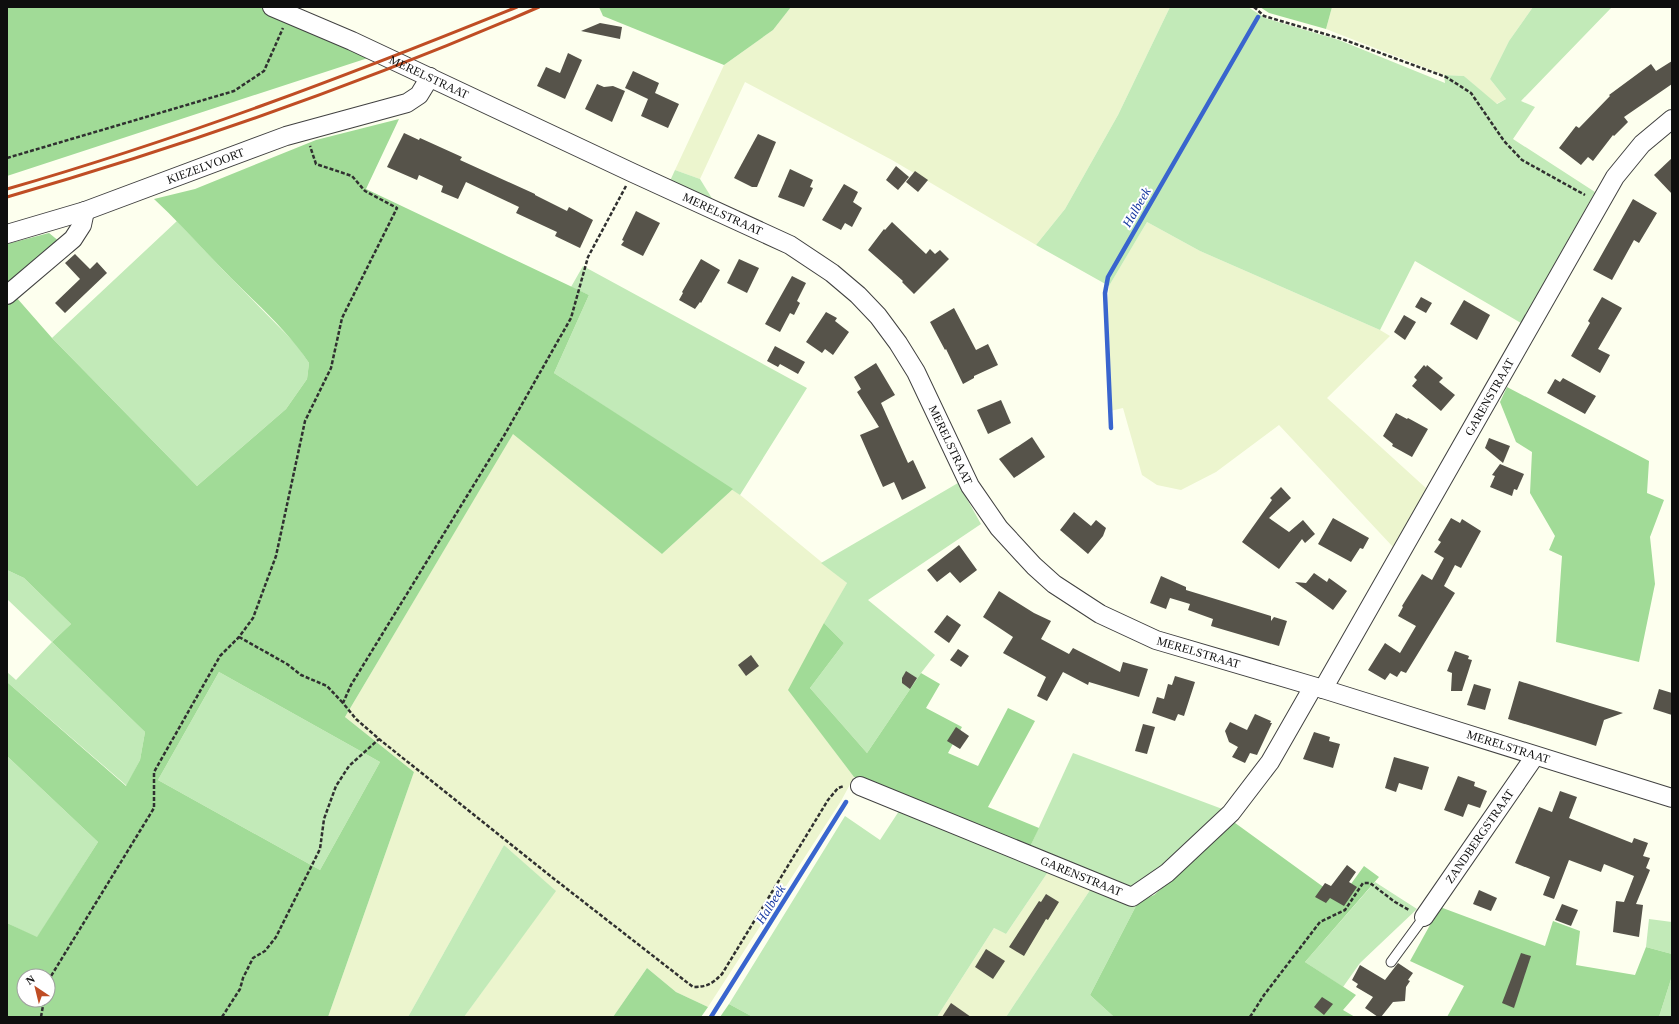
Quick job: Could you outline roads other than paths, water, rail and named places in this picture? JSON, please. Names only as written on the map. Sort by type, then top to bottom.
[{"type":"street","name":"MERELSTRAAT","points":[[272,7],[292,10],[633,173],[790,245],[832,274],[858,295],[878,316],[898,343],[916,372],[970,486],[982,505],[1016,547],[1034,566],[1054,584],[1100,614],[1156,640],[1318,688],[1672,798]]},
{"type":"street","name":"KIEZELVOORT","points":[[7,234],[84,211],[286,136],[407,103],[419,95],[430,77]]},
{"type":"street","name":"GARENSTRAAT","points":[[860,786],[1132,897],[1167,873],[1231,813],[1270,762],[1318,688],[1615,177],[1642,144],[1672,119]]},
{"type":"street","points":[[7,295],[73,239],[82,225],[84,211]]},
{"type":"street","name":"ZANDBERGSTRAAT","points":[[1424,917],[1535,756]]},
{"type":"lane","points":[[1391,962],[1424,917]]},
{"type":"waterway","name":"Halbeek","points":[[1111,428],[1105,293],[1108,277],[1258,17]]},
{"type":"waterway","name":"Halbeek","points":[[711,1017],[846,802]]},
{"type":"railway","points":[[7,189],[72,170],[264,105],[517,7]]},
{"type":"railway","points":[[7,197],[142,156],[276,111],[474,35],[539,7]]}]
